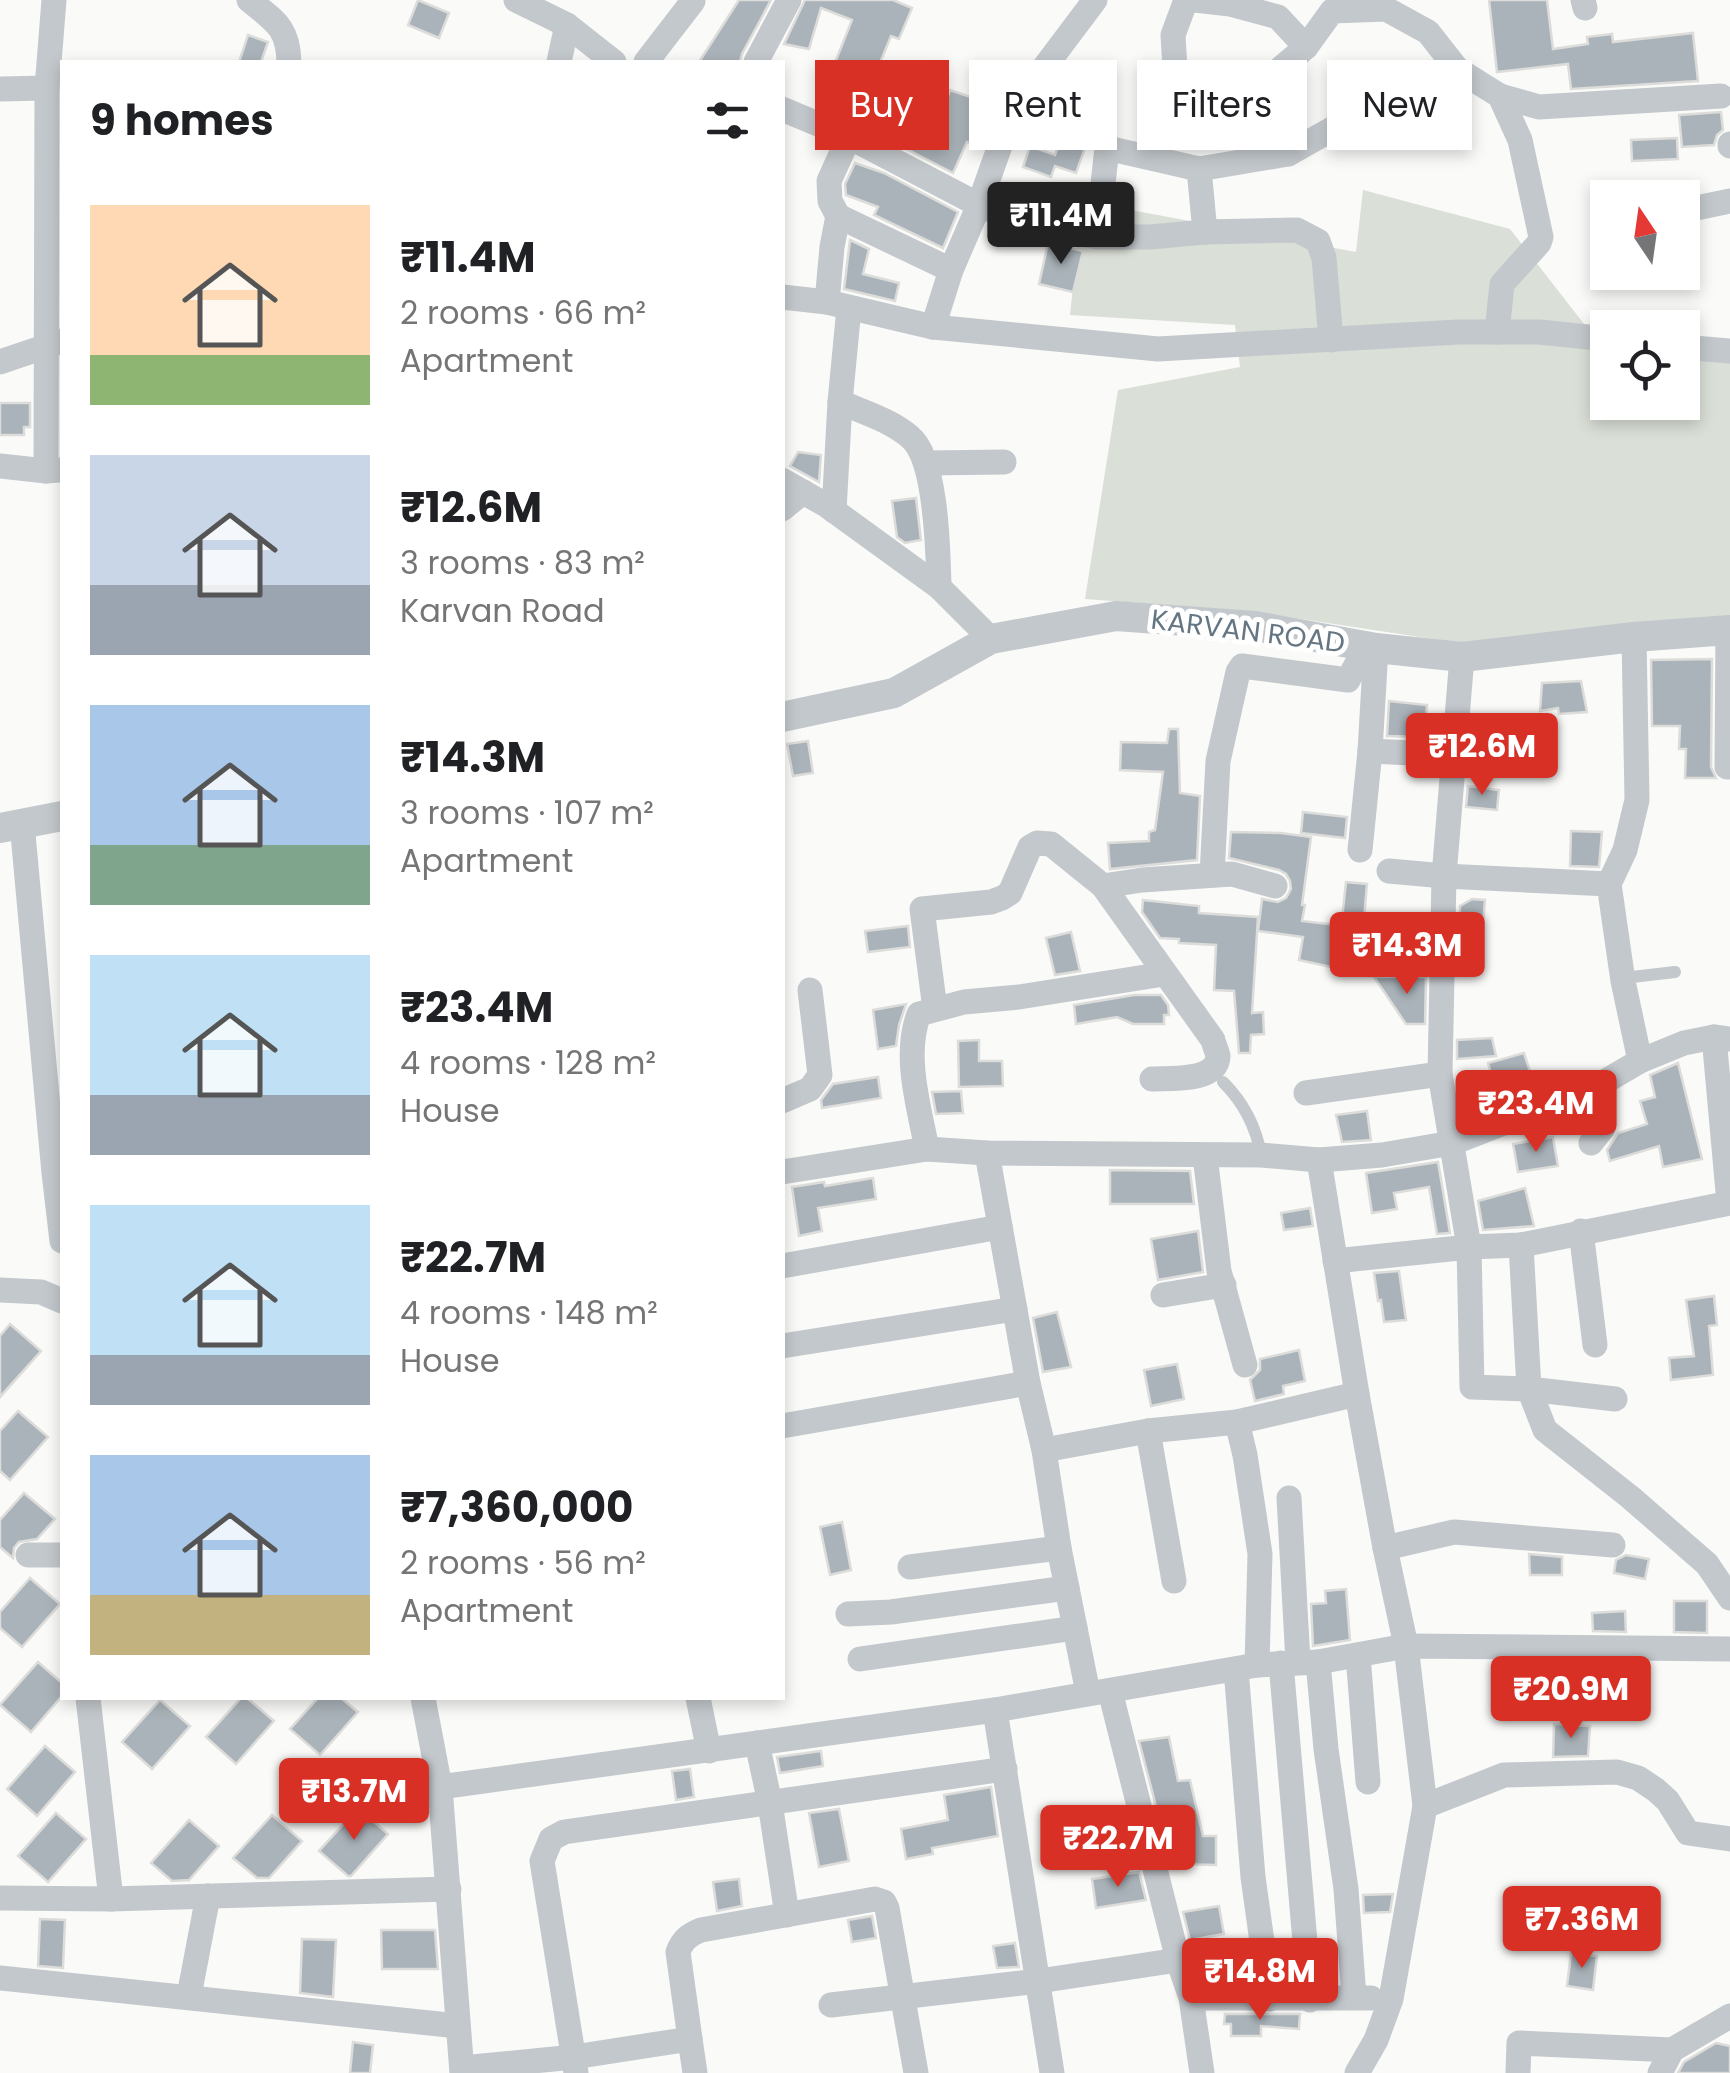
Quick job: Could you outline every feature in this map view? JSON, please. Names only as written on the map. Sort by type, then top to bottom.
[{"type":"street","points":[[0,466],[58,471],[55,176],[46,88],[54,0]]},
{"type":"street","points":[[248,0],[281,27],[289,45],[289,60]]},
{"type":"street","points":[[516,0],[567,26],[611,60]]},
{"type":"street","points":[[757,60],[789,0]]},
{"type":"street","points":[[934,327],[950,270],[1013,109],[1095,0]]},
{"type":"street","points":[[1174,60],[1173,35],[1186,0]]},
{"type":"street","points":[[1194,0],[1230,4],[1278,17],[1306,47]]},
{"type":"street","points":[[648,60],[693,1]]},
{"type":"street","points":[[1291,60],[1306,47],[1332,11],[1384,5],[1428,32],[1451,60]]},
{"type":"street","points":[[559,60],[567,26]]},
{"type":"street","points":[[1472,78],[1500,96],[1540,108],[1721,96]]},
{"type":"street","points":[[0,88],[46,88]]},
{"type":"street","points":[[1498,332],[1502,284],[1540,240],[1520,140],[1500,96]]},
{"type":"street","points":[[785,110],[815,123]]},
{"type":"street","points":[[1097,237],[1107,148],[1199,169],[1288,154],[1327,132]]},
{"type":"street","points":[[834,511],[840,402],[838,305],[832,248],[838,216],[830,200],[829,181],[843,150]]},
{"type":"street","points":[[874,150],[978,205],[1016,220],[1097,237],[1297,230],[1318,241],[1324,258],[1331,340]]},
{"type":"street","points":[[1286,150],[1288,154]]},
{"type":"street","points":[[1199,169],[1205,232]]},
{"type":"street","points":[[1700,208],[1730,202]]},
{"type":"street","points":[[838,216],[950,270]]},
{"type":"street","points":[[785,297],[934,327],[1158,348],[1458,332],[1539,332],[1590,337]]},
{"type":"street","points":[[0,362],[55,344]]},
{"type":"street","points":[[1700,349],[1730,352]]},
{"type":"street","points":[[840,402],[914,439],[927,464],[938,540],[939,587]]},
{"type":"street","points":[[927,464],[1004,462]]},
{"type":"street","points":[[793,486],[939,587],[992,639]]},
{"type":"street","name":"KARVAN ROAD","points":[[785,716],[894,693],[992,639],[1116,616],[1255,626],[1371,648],[1462,657],[1729,630]]},
{"type":"street","points":[[1729,630],[1730,767]]},
{"type":"street","points":[[1634,637],[1637,800],[1625,850],[1609,884],[1640,1060]]},
{"type":"street","points":[[1360,850],[1370,750],[1371,648]]},
{"type":"street","points":[[1212,875],[1218,762],[1242,666],[1348,680],[1371,648]]},
{"type":"street","points":[[1462,657],[1444,876],[1440,1074],[1468,1248],[1472,1387],[1615,1399]]},
{"type":"street","points":[[1370,750],[1454,754]]},
{"type":"street","points":[[60,816],[11,826],[60,1207]]},
{"type":"street","points":[[935,1009],[922,908],[1002,898],[1010,892],[1025,854],[1037,843],[1051,844],[1103,886],[1213,1040],[1218,1055],[1215,1066],[1204,1075],[1152,1079]]},
{"type":"street","points":[[1388,871],[1609,884]]},
{"type":"street","points":[[1103,886],[1232,874],[1275,886]]},
{"type":"street","points":[[927,1149],[913,1067],[914,1027],[919,1014],[964,1002],[1164,974]]},
{"type":"street","points":[[785,1100],[810,1090],[820,1074],[810,990]]},
{"type":"street","points":[[785,1172],[927,1149],[1261,1155],[1318,1160],[1382,1155],[1452,1143],[1594,1088],[1640,1060],[1684,1042],[1722,1038],[1730,1203],[1520,1245],[1335,1261]]},
{"type":"street","points":[[1306,1092],[1440,1074]]},
{"type":"street","points":[[1591,1142],[1604,1128],[1594,1088]]},
{"type":"street","points":[[986,1153],[1075,1628],[1099,1692],[1191,1998],[1202,2073]]},
{"type":"street","points":[[1205,1156],[1220,1270],[1246,1365]]},
{"type":"street","points":[[1318,1160],[1357,1394],[1406,1646],[1425,1806],[1391,1999],[1376,2040],[1357,2073]]},
{"type":"street","points":[[785,1265],[1000,1228]]},
{"type":"street","points":[[1581,1232],[1594,1345]]},
{"type":"street","points":[[1520,1245],[1529,1389],[1544,1430],[1707,1564],[1730,1598]]},
{"type":"street","points":[[1162,1295],[1224,1285]]},
{"type":"street","points":[[2,1294],[41,1292],[60,1300]]},
{"type":"street","points":[[785,1346],[1015,1309]]},
{"type":"street","points":[[785,1425],[1028,1383]]},
{"type":"street","points":[[1044,1450],[1148,1430],[1237,1422],[1357,1394]]},
{"type":"street","points":[[1237,1422],[1278,1664],[1310,2000]]},
{"type":"street","points":[[1148,1430],[1174,1581]]},
{"type":"street","points":[[1270,1999],[1253,1877],[1278,1664],[1289,1498]]},
{"type":"street","points":[[1385,1548],[1454,1532],[1612,1544]]},
{"type":"street","points":[[910,1566],[1059,1548]]},
{"type":"street","points":[[28,1555],[60,1555]]},
{"type":"street","points":[[848,1614],[891,1612],[1066,1588]]},
{"type":"street","points":[[860,1659],[1075,1628]]},
{"type":"street","points":[[440,1787],[995,1710],[1406,1646],[1730,1649]]},
{"type":"street","points":[[1358,1655],[1368,1782]]},
{"type":"street","points":[[1278,1664],[1326,1749],[1346,1889],[1354,1997]]},
{"type":"street","points":[[88,1700],[112,1898]]},
{"type":"street","points":[[423,1700],[440,1787],[462,2070],[575,2065],[690,2039]]},
{"type":"street","points":[[698,1700],[710,1751]]},
{"type":"street","points":[[995,1710],[1052,2073]]},
{"type":"street","points":[[757,1742],[787,1916]]},
{"type":"street","points":[[575,2065],[542,1861],[551,1840],[564,1832],[1006,1769]]},
{"type":"street","points":[[1425,1806],[1504,1775],[1618,1772],[1638,1778],[1656,1790],[1668,1801],[1688,1834],[1730,1840]]},
{"type":"street","points":[[0,1898],[448,1889]]},
{"type":"street","points":[[189,1996],[208,1896]]},
{"type":"street","points":[[695,2073],[678,1952],[682,1942],[702,1930],[867,1899],[884,1902],[887,1908],[916,2073]]},
{"type":"street","points":[[831,2005],[1178,1960]]},
{"type":"street","points":[[0,1978],[458,2026]]},
{"type":"street","points":[[1191,1998],[1391,1999]]},
{"type":"street","points":[[1660,2073],[1672,2050],[1730,2016]]},
{"type":"street","points":[[1518,2073],[1518,2043],[1672,2050]]},
{"type":"lane","points":[[1623,978],[1675,972]]},
{"type":"lane","points":[[1223,1082],[1239,1098],[1253,1124],[1261,1155]]},
{"type":"shaded area","points":[[1363,190],[1510,229],[1590,332],[1590,420],[1700,420],[1700,353],[1730,355],[1730,618],[1459,643],[1249,611],[1085,599],[1118,390],[1240,367],[1235,325],[1070,315],[1082,201],[1356,252]]},
{"type":"building","points":[[418,0],[449,13],[439,38],[408,25]]},
{"type":"building","points":[[739,0],[771,0],[740,60],[700,60]]},
{"type":"building","points":[[805,0],[893,0],[912,8],[899,39],[891,36],[881,60],[836,60],[852,20],[821,8],[809,49],[784,44]]},
{"type":"building","points":[[1489,0],[1547,0],[1553,49],[1588,44],[1587,37],[1612,34],[1613,42],[1693,33],[1698,81],[1571,89],[1568,64],[1497,72]]},
{"type":"building","points":[[248,35],[268,42],[262,60],[240,60]]},
{"type":"building","points":[[950,90],[969,96],[969,143],[953,173],[909,150],[949,150]]},
{"type":"building","points":[[1721,112],[1723,130],[1714,145],[1682,147],[1679,115]]},
{"type":"building","points":[[1677,138],[1678,159],[1632,161],[1631,140]]},
{"type":"building","points":[[1029,150],[1055,155],[1057,150],[1084,150],[1076,173],[1055,166],[1051,177],[1023,167]]},
{"type":"building","points":[[855,163],[884,173],[958,212],[943,248],[874,215],[878,207],[846,195],[845,184]]},
{"type":"building","points":[[850,240],[869,249],[863,274],[899,283],[895,301],[844,289]]},
{"type":"building","points":[[1048,243],[1083,251],[1073,292],[1039,284]]},
{"type":"building","points":[[0,403],[30,403],[30,427],[24,427],[24,435],[0,435]]},
{"type":"building","points":[[798,452],[821,455],[819,482],[790,466]]},
{"type":"building","points":[[916,498],[921,540],[905,543],[897,537],[892,501]]},
{"type":"building","points":[[1712,659],[1711,767],[1716,778],[1685,778],[1686,749],[1679,749],[1680,726],[1652,726],[1651,660]]},
{"type":"building","points":[[1581,681],[1587,712],[1559,714],[1558,708],[1540,711],[1542,683]]},
{"type":"building","points":[[1389,701],[1427,705],[1424,737],[1387,736]]},
{"type":"building","points":[[1169,729],[1178,729],[1180,793],[1200,796],[1197,860],[1110,869],[1108,843],[1149,841],[1149,832],[1155,830],[1163,772],[1120,770],[1121,742],[1167,743]]},
{"type":"building","points":[[808,741],[813,773],[793,776],[787,744]]},
{"type":"building","points":[[1468,786],[1499,790],[1497,810],[1466,807]]},
{"type":"building","points":[[1303,812],[1347,817],[1345,838],[1301,833]]},
{"type":"building","points":[[1571,831],[1602,832],[1599,867],[1570,866]]},
{"type":"building","points":[[1231,832],[1311,837],[1302,921],[1337,925],[1331,967],[1299,960],[1303,937],[1258,931],[1262,899],[1278,902],[1286,898],[1290,881],[1279,870],[1229,858]]},
{"type":"building","points":[[1346,882],[1367,884],[1363,930],[1341,928]]},
{"type":"building","points":[[1472,899],[1485,900],[1480,964],[1458,962],[1460,906]]},
{"type":"building","points":[[1143,900],[1199,906],[1199,913],[1258,917],[1252,1013],[1263,1012],[1264,1034],[1251,1035],[1250,1053],[1239,1053],[1234,991],[1214,990],[1216,945],[1160,938],[1142,912]]},
{"type":"building","points":[[908,926],[910,947],[868,952],[865,931]]},
{"type":"building","points":[[1071,932],[1080,971],[1055,975],[1046,938]]},
{"type":"building","points":[[1374,977],[1426,977],[1425,1024],[1406,1024]]},
{"type":"building","points":[[1134,995],[1161,995],[1168,1005],[1169,1015],[1164,1015],[1164,1024],[1133,1024],[1117,1017],[1076,1024],[1074,1005]]},
{"type":"building","points":[[906,1004],[896,1046],[878,1049],[873,1010]]},
{"type":"building","points":[[1492,1038],[1496,1056],[1457,1059],[1457,1040]]},
{"type":"building","points":[[979,1040],[979,1061],[1002,1061],[1003,1086],[959,1087],[958,1041]]},
{"type":"building","points":[[1524,1053],[1537,1093],[1501,1107],[1488,1063]]},
{"type":"building","points":[[1678,1063],[1702,1159],[1663,1167],[1659,1146],[1610,1161],[1607,1150],[1618,1133],[1647,1124],[1640,1101],[1655,1097],[1650,1075]]},
{"type":"building","points":[[878,1077],[881,1098],[822,1108],[821,1100],[833,1084]]},
{"type":"building","points":[[961,1091],[963,1113],[936,1114],[932,1092]]},
{"type":"building","points":[[1367,1111],[1371,1140],[1342,1142],[1336,1115]]},
{"type":"building","points":[[1553,1137],[1558,1166],[1518,1172],[1513,1144]]},
{"type":"building","points":[[1438,1162],[1450,1233],[1437,1234],[1429,1187],[1394,1193],[1397,1209],[1372,1213],[1366,1173]]},
{"type":"building","points":[[1110,1170],[1190,1171],[1194,1204],[1110,1204]]},
{"type":"building","points":[[873,1178],[876,1199],[818,1208],[822,1231],[799,1236],[792,1187]]},
{"type":"building","points":[[1525,1188],[1534,1226],[1483,1230],[1478,1201]]},
{"type":"building","points":[[1310,1208],[1313,1226],[1284,1230],[1281,1213]]},
{"type":"building","points":[[1198,1231],[1203,1272],[1158,1280],[1151,1239]]},
{"type":"building","points":[[1399,1271],[1406,1320],[1384,1322],[1374,1273]]},
{"type":"building","points":[[1714,1296],[1717,1325],[1709,1326],[1713,1375],[1671,1380],[1669,1358],[1694,1356],[1686,1300]]},
{"type":"building","points":[[1057,1312],[1071,1367],[1043,1372],[1033,1318]]},
{"type":"building","points":[[10,1324],[41,1351],[0,1397],[0,1336]]},
{"type":"building","points":[[1299,1350],[1305,1381],[1283,1386],[1284,1394],[1255,1401],[1250,1380],[1260,1370],[1260,1359]]},
{"type":"building","points":[[1177,1364],[1184,1399],[1151,1406],[1144,1370]]},
{"type":"building","points":[[18,1411],[48,1437],[10,1480],[0,1471],[0,1431]]},
{"type":"building","points":[[24,1493],[55,1519],[37,1539],[19,1542],[13,1558],[0,1547],[0,1520]]},
{"type":"building","points":[[842,1522],[851,1570],[830,1575],[820,1527]]},
{"type":"building","points":[[1529,1554],[1562,1557],[1562,1575],[1530,1575]]},
{"type":"building","points":[[1626,1555],[1649,1559],[1645,1579],[1614,1573],[1616,1560]]},
{"type":"building","points":[[30,1578],[60,1604],[22,1647],[0,1628],[0,1612]]},
{"type":"building","points":[[1346,1589],[1350,1640],[1313,1646],[1311,1604],[1326,1603],[1325,1591]]},
{"type":"building","points":[[1674,1601],[1707,1601],[1707,1633],[1674,1632]]},
{"type":"building","points":[[1625,1611],[1626,1632],[1593,1631],[1592,1613]]},
{"type":"building","points":[[38,1662],[60,1681],[60,1698],[31,1732],[0,1705]]},
{"type":"building","points":[[160,1700],[190,1726],[152,1769],[122,1742]]},
{"type":"building","points":[[239,1700],[249,1700],[274,1721],[236,1764],[206,1737]]},
{"type":"building","points":[[316,1700],[343,1700],[358,1712],[320,1755],[290,1729]]},
{"type":"building","points":[[1554,1724],[1590,1726],[1588,1756],[1553,1757]]},
{"type":"building","points":[[1169,1737],[1178,1781],[1190,1780],[1203,1836],[1216,1836],[1216,1865],[1171,1864],[1139,1741]]},
{"type":"building","points":[[45,1746],[75,1772],[37,1816],[7,1789]]},
{"type":"building","points":[[821,1751],[823,1766],[780,1773],[777,1757]]},
{"type":"building","points":[[690,1769],[694,1797],[676,1800],[672,1771]]},
{"type":"building","points":[[991,1787],[998,1836],[932,1848],[933,1854],[906,1859],[901,1829],[948,1820],[944,1795]]},
{"type":"building","points":[[358,1808],[388,1834],[348,1876],[319,1851]]},
{"type":"building","points":[[839,1809],[849,1861],[819,1867],[809,1813]]},
{"type":"building","points":[[56,1813],[86,1839],[48,1882],[18,1856]]},
{"type":"building","points":[[272,1815],[302,1841],[269,1878],[257,1878],[233,1858]]},
{"type":"building","points":[[189,1820],[219,1846],[189,1880],[172,1881],[151,1863]]},
{"type":"building","points":[[1139,1872],[1146,1900],[1096,1908],[1092,1879]]},
{"type":"building","points":[[739,1879],[742,1906],[717,1911],[713,1882]]},
{"type":"building","points":[[1393,1894],[1390,1912],[1364,1913],[1363,1895]]},
{"type":"building","points":[[1219,1906],[1224,1934],[1190,1940],[1183,1912]]},
{"type":"building","points":[[872,1916],[876,1938],[852,1942],[848,1920]]},
{"type":"building","points":[[40,1919],[65,1920],[63,1968],[38,1966]]},
{"type":"building","points":[[381,1930],[435,1930],[438,1969],[382,1969]]},
{"type":"building","points":[[302,1939],[336,1940],[333,1997],[300,1993]]},
{"type":"building","points":[[1015,1943],[1019,1967],[997,1968],[993,1946]]},
{"type":"building","points":[[1571,1953],[1597,1956],[1593,1990],[1567,1986]]},
{"type":"building","points":[[1225,2014],[1300,2014],[1299,2029],[1261,2026],[1261,2036],[1231,2036],[1231,2024],[1224,2024]]},
{"type":"building","points":[[353,2042],[373,2045],[370,2073],[350,2073]]},
{"type":"building","points":[[1716,2043],[1730,2046],[1730,2073],[1678,2073],[1684,2062]]}]
